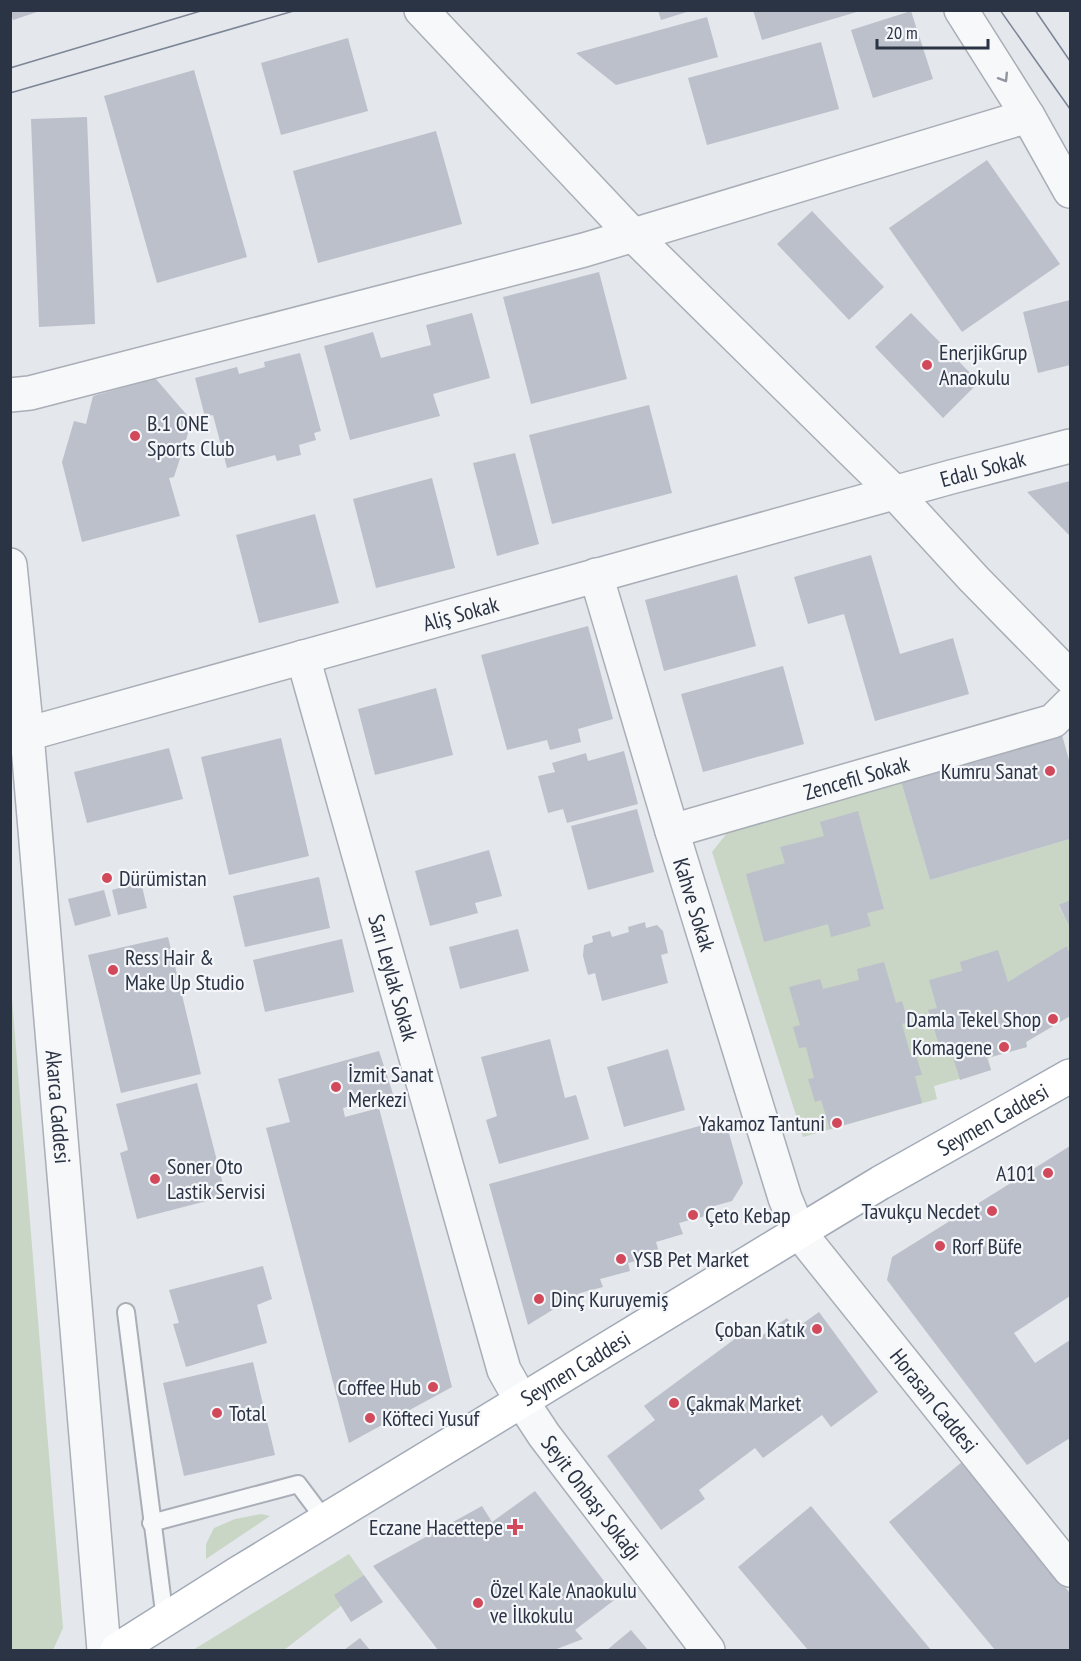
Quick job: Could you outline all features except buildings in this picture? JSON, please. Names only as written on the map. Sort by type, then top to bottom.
[{"type":"main road","name":"Seymen Caddesi","points":[[117,1650],[521,1400],[880,1183],[1071,1076]]},
{"type":"street","points":[[421,10],[632,234],[895,493],[974,579],[1071,677]]},
{"type":"street","points":[[961,10],[1028,116],[1071,191]]},
{"type":"street","points":[[10,395],[53,387],[584,250],[1028,116]]},
{"type":"street","name":"Edalı Sokak","points":[[895,493],[1071,446]]},
{"type":"street","name":"Aliş Sokak","points":[[27,734],[895,493]]},
{"type":"street","name":"Akarca Caddesi","points":[[10,565],[27,734],[104,1650]]},
{"type":"street","name":"Kahve Sokak","points":[[596,575],[785,1198],[799,1232]]},
{"type":"street","name":"Sarı Leylak Sokak","points":[[303,657],[504,1370],[521,1400]]},
{"type":"street","name":"Zencefil Sokak","points":[[672,831],[1053,721],[1071,704]]},
{"type":"street","name":"Horasan Caddesi","points":[[799,1232],[1071,1570]]},
{"type":"street","name":"Seyit Onbaşı Sokağı","points":[[521,1400],[544,1435],[708,1650]]},
{"type":"lane","points":[[126,1312],[165,1620]]},
{"type":"lane","points":[[152,1523],[298,1484],[325,1520]]},
{"type":"green space","points":[[900,778],[930,880],[1070,839],[1070,900],[1059,906],[1070,928],[1070,1016],[1026,1042],[1027,1047],[988,1058],[991,1070],[934,1086],[937,1099],[803,1137],[712,852],[727,833]]},
{"type":"green space","points":[[11,987],[63,1628],[53,1650],[11,1650]]},
{"type":"green space","points":[[261,1514],[270,1516],[206,1559],[206,1544],[214,1528],[235,1519]]},
{"type":"green space","points":[[349,1554],[364,1575],[335,1595],[341,1606],[284,1650],[193,1650]]},
{"type":"tram line","points":[[10,68],[204,10]]},
{"type":"tram line","points":[[10,93],[297,10]]},
{"type":"tram line","points":[[1000,10],[1070,109]]},
{"type":"tram line","points":[[1035,10],[1070,61]]},
{"type":"place","name":"EnerjikGrup Anaokulu","points":[[927,365]]},
{"type":"place","name":"B.1 ONE Sports Club","points":[[135,436]]},
{"type":"place","name":"Kumru Sanat","points":[[1050,771]]},
{"type":"place","name":"Dürümistan","points":[[107,878]]},
{"type":"place","name":"Ress Hair & Make Up Studio","points":[[113,970]]},
{"type":"place","name":"Damla Tekel Shop","points":[[1053,1019]]},
{"type":"place","name":"Komagene","points":[[1004,1047]]},
{"type":"place","name":"İzmit Sanat Merkezi","points":[[336,1087]]},
{"type":"place","name":"Yakamoz Tantuni","points":[[837,1123]]},
{"type":"place","name":"A101","points":[[1048,1173]]},
{"type":"place","name":"Soner Oto Lastik Servisi","points":[[155,1179]]},
{"type":"place","name":"Tavukçu Necdet","points":[[992,1211]]},
{"type":"place","name":"Çeto Kebap","points":[[693,1215]]},
{"type":"place","name":"Rorf Büfe","points":[[940,1246]]},
{"type":"place","name":"YSB Pet Market","points":[[621,1259]]},
{"type":"place","name":"Dinç Kuruyemiş","points":[[539,1299]]},
{"type":"place","name":"Çoban Katık","points":[[817,1329]]},
{"type":"place","name":"Coffee Hub","points":[[433,1387]]},
{"type":"place","name":"Çakmak Market","points":[[674,1403]]},
{"type":"place","name":"Total","points":[[217,1413]]},
{"type":"place","name":"Köfteci Yusuf","points":[[370,1418]]},
{"type":"place","name":"Eczane Hacettepe","points":[[515,1527]]},
{"type":"place","name":"Özel Kale Anaokulu ve İlkokulu","points":[[478,1603]]}]
